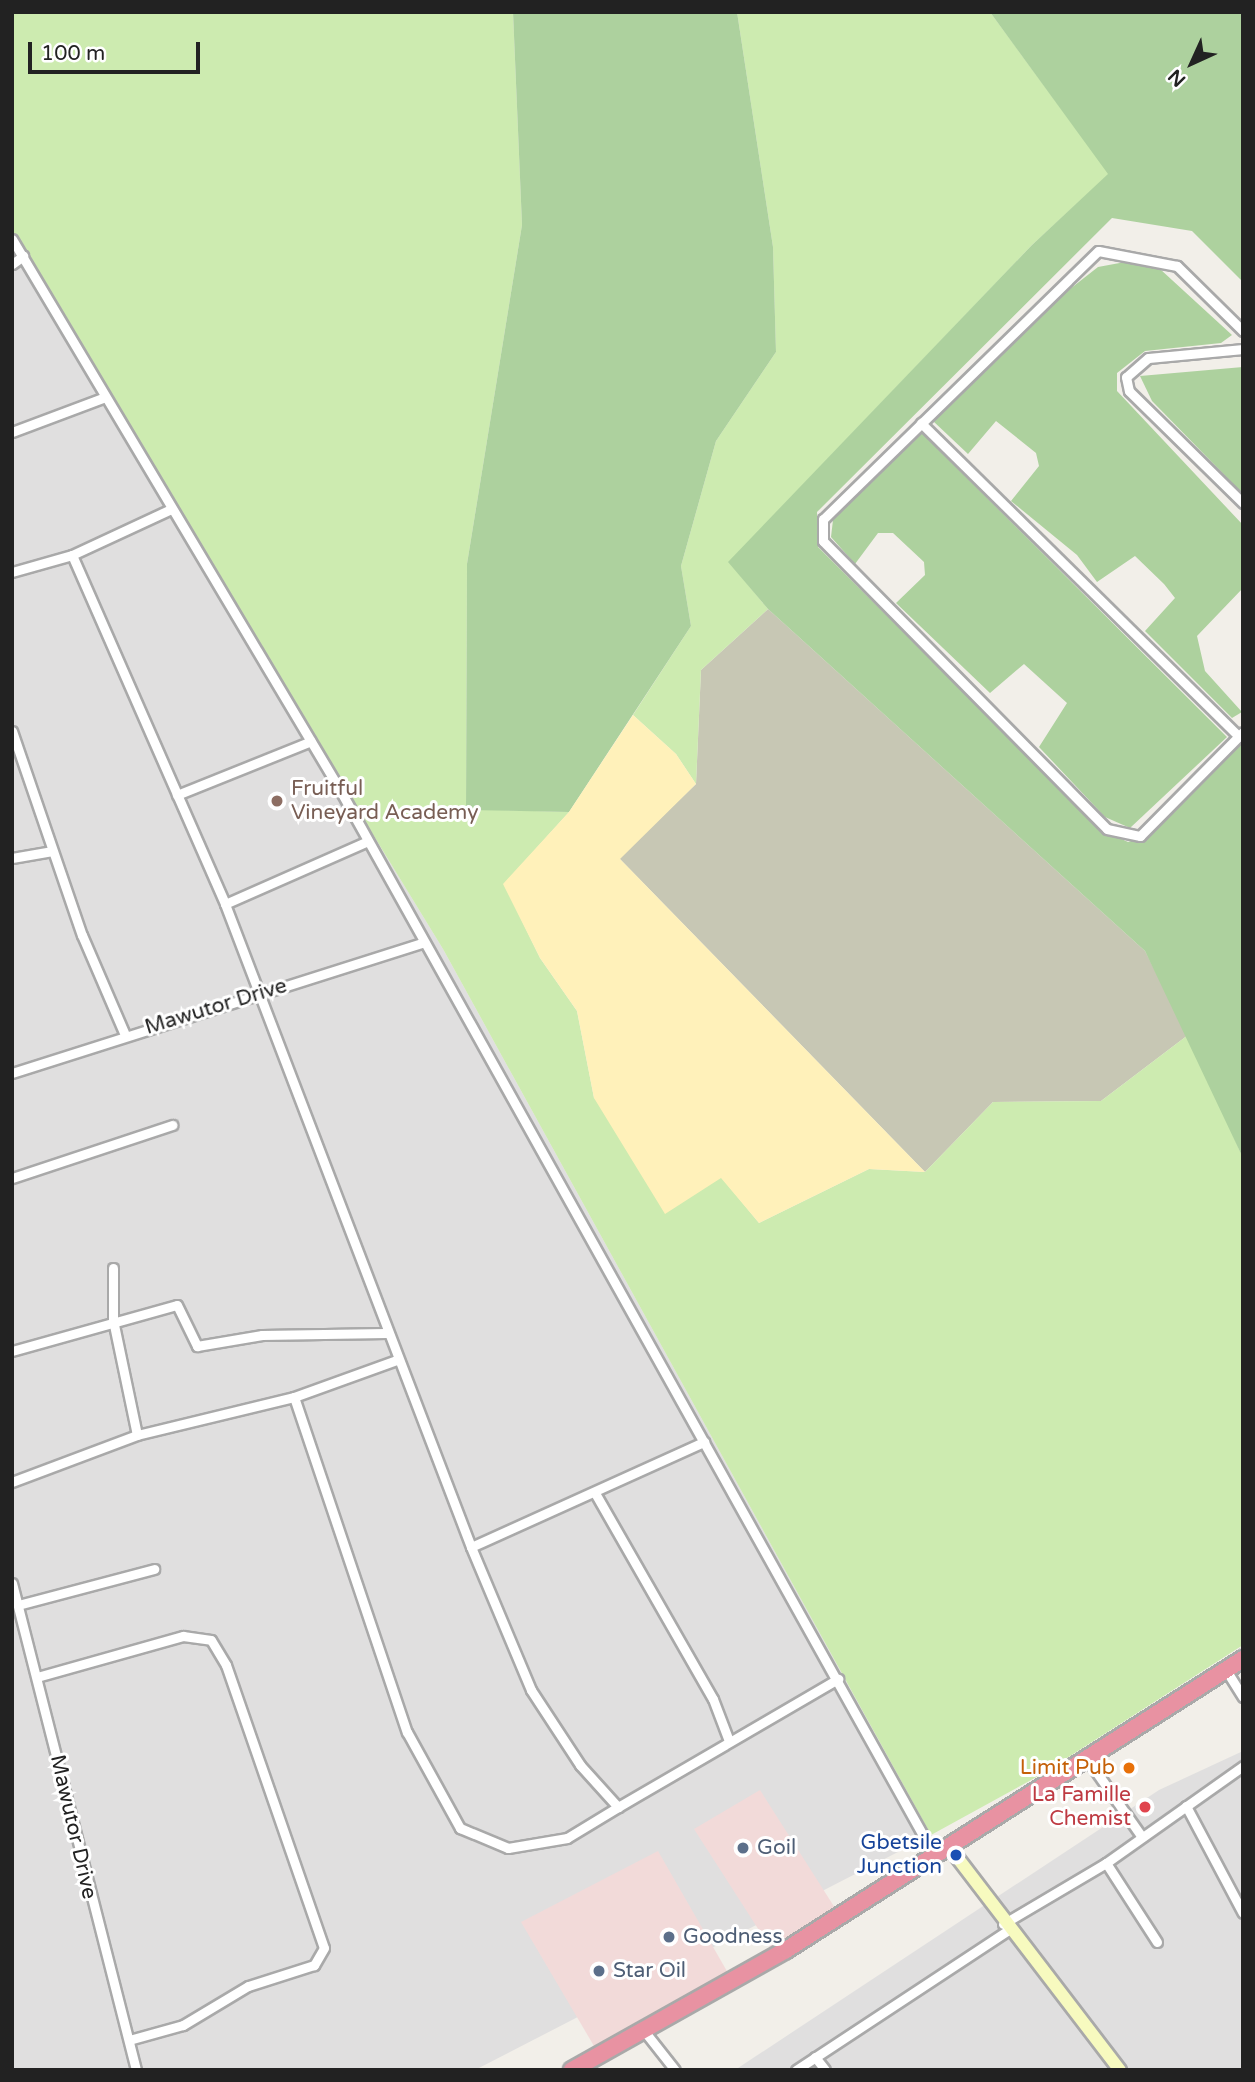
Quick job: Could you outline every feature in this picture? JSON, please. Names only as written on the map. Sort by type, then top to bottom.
[{"type":"highway","points":[[572,2070],[645,2032],[950,1848],[1243,1660]]},
{"type":"street","points":[[12,239],[311,741],[368,841],[421,943],[838,1679],[935,1857]]},
{"type":"street","points":[[922,423],[1240,734],[1140,836],[1107,829],[824,541],[824,519],[922,423],[1098,251],[1177,266],[1243,331]]},
{"type":"street","points":[[12,264],[23,256]]},
{"type":"street","points":[[1243,349],[1148,358],[1126,377],[1129,391],[1243,503]]},
{"type":"street","points":[[12,432],[105,397]]},
{"type":"street","points":[[12,572],[72,555],[171,509]]},
{"type":"street","points":[[72,555],[225,904],[386,1333],[531,1690],[580,1765],[618,1807]]},
{"type":"street","points":[[12,731],[52,851],[125,1035]]},
{"type":"street","points":[[177,795],[311,741]]},
{"type":"street","points":[[225,904],[368,841]]},
{"type":"street","points":[[12,858],[52,851]]},
{"type":"street","name":"Mawutor Drive","points":[[13,1071],[421,943]]},
{"type":"street","points":[[12,1178],[172,1125]]},
{"type":"street","points":[[113,1268],[113,1320],[137,1435]]},
{"type":"street","points":[[12,1351],[113,1320],[177,1305],[197,1346],[262,1335],[386,1333]]},
{"type":"street","points":[[12,1482],[137,1435],[294,1397],[397,1360]]},
{"type":"street","points":[[294,1397],[407,1732],[460,1828],[508,1848],[567,1838],[838,1679]]},
{"type":"street","points":[[471,1547],[704,1442]]},
{"type":"street","points":[[595,1493],[713,1699],[729,1741]]},
{"type":"street","points":[[18,1605],[154,1569]]},
{"type":"street","name":"Mawutor Drive","points":[[12,1583],[136,2070]]},
{"type":"street","points":[[37,1678],[183,1636],[211,1640],[226,1665],[324,1948],[314,1965],[248,1986],[183,2025],[128,2040]]},
{"type":"street","points":[[1226,1670],[1243,1697]]},
{"type":"street","points":[[1088,1760],[1142,1838]]},
{"type":"street","points":[[796,2070],[1005,1927],[1106,1863],[1243,1766]]},
{"type":"street","points":[[1186,1807],[1243,1913]]},
{"type":"street","points":[[950,1848],[1005,1927],[1120,2070]]},
{"type":"street","points":[[1106,1863],[1157,1942]]},
{"type":"street","points":[[645,2032],[675,2070]]},
{"type":"street","points":[[815,2057],[825,2070]]},
{"type":"shaded area","points":[[12,244],[443,949],[931,1835],[475,2070],[12,2070]]},
{"type":"shaded area","points":[[768,609],[1145,951],[1188,1035],[1101,1101],[993,1102],[925,1172],[619,858],[696,784],[701,670]]},
{"type":"shaded area","points":[[1243,1751],[1243,2070],[735,2070],[1159,1790]]},
{"type":"shaded area","points":[[760,1790],[835,1908],[771,1949],[694,1829]]},
{"type":"shaded area","points":[[658,1851],[728,1973],[594,2046],[521,1922]]},
{"type":"green space","points":[[12,12],[513,12],[522,225],[467,564],[466,809],[569,812],[504,884],[540,958],[577,1011],[594,1098],[722,1178],[759,1223],[869,1169],[925,1172],[993,1102],[1101,1101],[1188,1035],[1243,1158],[1243,1645],[1042,1774],[931,1835],[443,949],[12,244]]},
{"type":"green space","points":[[513,12],[737,12],[773,247],[776,352],[716,441],[681,566],[691,626],[569,812],[466,810],[467,564],[522,225]]},
{"type":"green space","points":[[737,12],[990,12],[1109,174],[1032,245],[729,562],[768,609],[701,670],[696,784],[676,754],[633,715],[691,626],[681,566],[716,441],[776,352],[773,247]]},
{"type":"green space","points":[[990,12],[1243,12],[1243,282],[1192,231],[1112,218],[817,512],[818,547],[1102,830],[1128,842],[1149,835],[1243,738],[1243,1158],[1145,951],[768,609],[728,562],[1032,245],[1108,174]]},
{"type":"green space","points":[[1125,262],[1160,269],[1232,335],[1221,343],[1145,351],[1117,373],[1117,391],[1243,525],[1243,588],[1197,636],[1205,671],[1242,712],[1232,718],[1145,631],[1175,598],[1164,584],[1135,556],[1097,582],[1077,555],[1011,501],[1039,466],[1036,453],[996,421],[968,454],[933,421],[1061,296],[1098,267]]},
{"type":"green space","points":[[1243,367],[1243,494],[1152,401],[1140,376]]},
{"type":"green space","points":[[919,430],[1227,737],[1130,828],[1105,817],[1039,747],[1067,703],[1024,664],[990,693],[896,603],[925,575],[924,562],[893,533],[878,533],[855,564],[831,537],[833,520]]},
{"type":"sand","points":[[633,715],[676,754],[696,784],[620,859],[925,1172],[869,1169],[759,1223],[721,1178],[665,1214],[594,1098],[577,1011],[540,958],[503,884],[569,812]]},
{"type":"place","name":"Fruitful Vineyard Academy","points":[[277,801]]},
{"type":"place","name":"Limit Pub","points":[[1129,1768]]},
{"type":"place","name":"La Famille Chemist","points":[[1145,1807]]},
{"type":"place","name":"Goil","points":[[743,1848]]},
{"type":"place","name":"Gbetsile Junction","points":[[956,1855]]},
{"type":"place","name":"Goodness","points":[[669,1937]]},
{"type":"place","name":"Star Oil","points":[[599,1971]]}]
